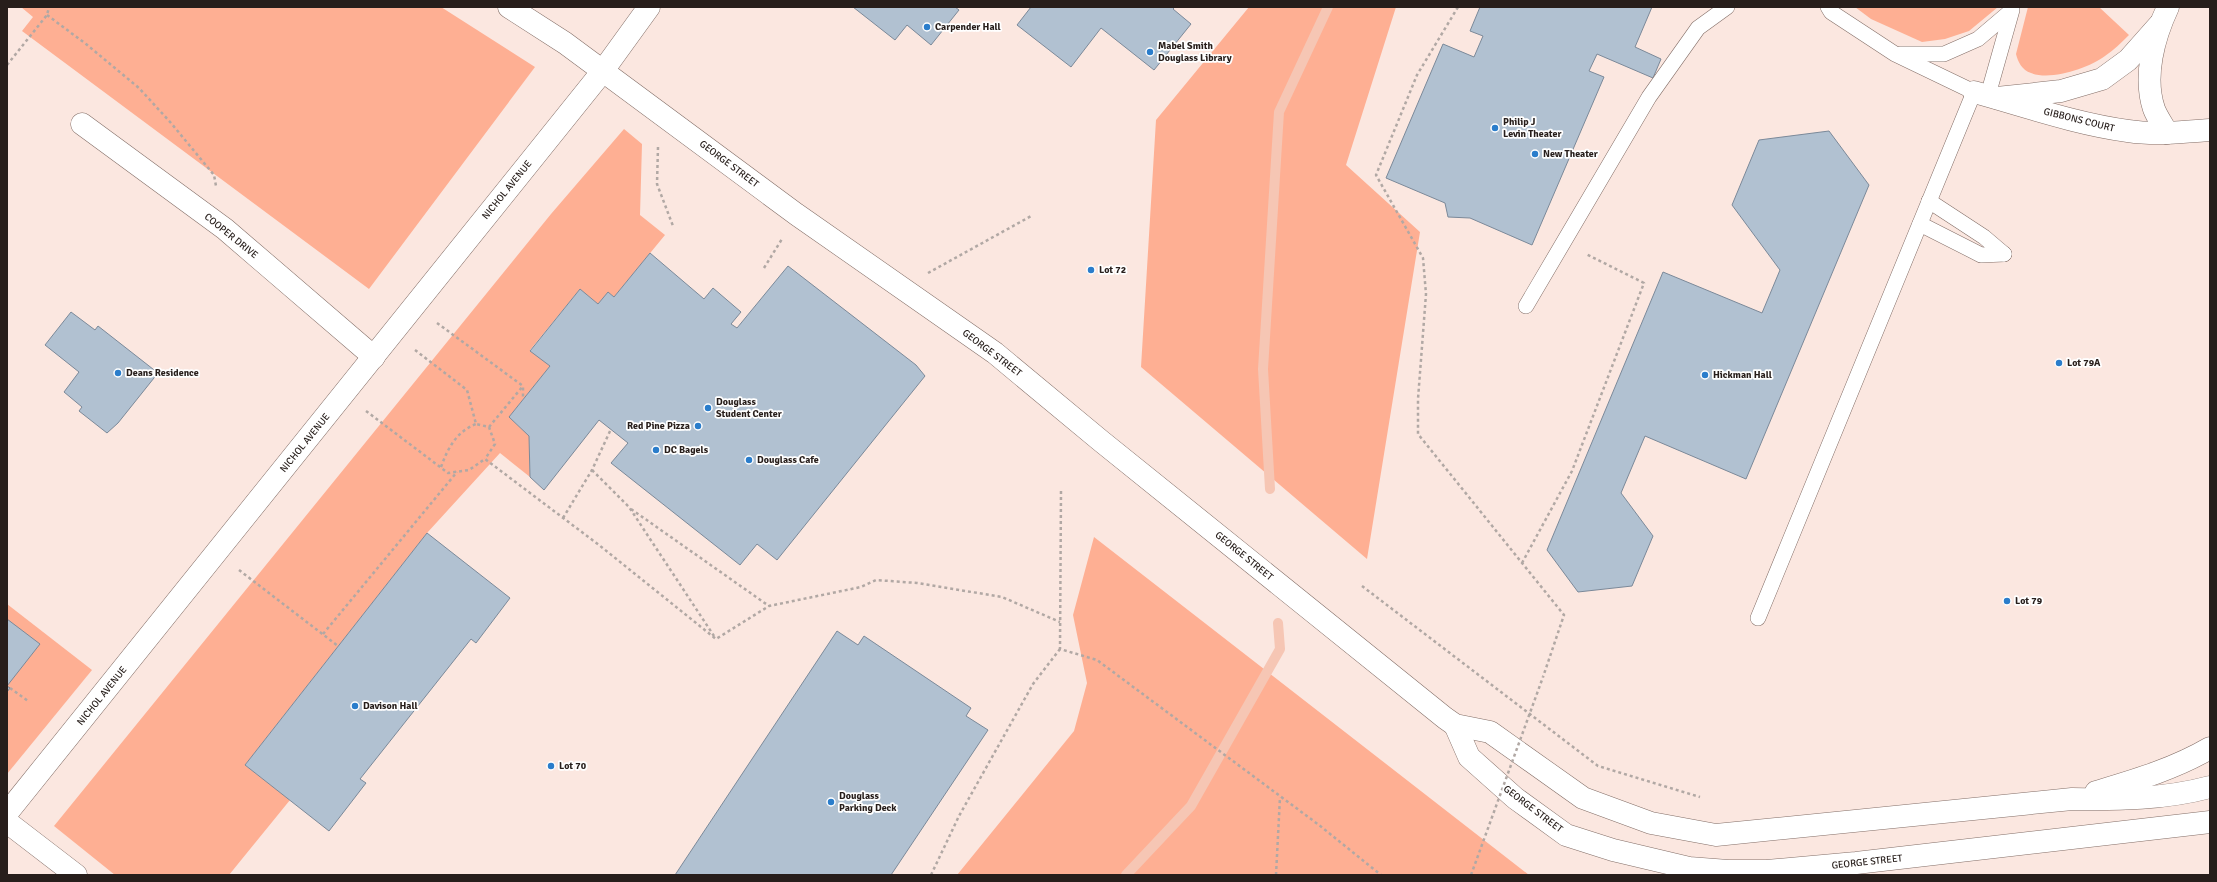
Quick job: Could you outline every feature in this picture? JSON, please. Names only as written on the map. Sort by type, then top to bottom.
[{"type":"street","name":"GEORGE STREET","points":[[509,7],[565,43],[602,72],[639,96],[796,214],[995,353],[1107,446],[1455,725],[1490,732],[1583,798],[1651,823],[1716,835],[2072,799],[2118,800],[2190,792],[2210,787]]},
{"type":"street","name":"NICHOL AVENUE","points":[[7,813],[602,72],[649,7]]},
{"type":"street","points":[[1986,95],[2061,90],[2102,79],[2128,60],[2163,16]]},
{"type":"street","points":[[2163,16],[2151,59],[2149,85],[2154,109],[2167,133]]},
{"type":"street","name":"GIBBONS COURT","points":[[1986,95],[2092,125],[2129,132],[2167,133],[2210,130]]},
{"type":"street","name":"COOPER DRIVE","points":[[82,124],[225,229],[374,357]]},
{"type":"street","name":"GEORGE STREET","points":[[1455,725],[1469,757],[1515,798],[1566,835],[1614,850],[1689,868],[1728,871],[1768,871],[1849,864],[2210,822]]},
{"type":"street","points":[[2072,799],[2151,776],[2185,762],[2210,748]]},
{"type":"street","points":[[7,822],[76,875]]},
{"type":"lane","points":[[1526,306],[1564,244],[1649,97],[1698,28],[1727,7]]},
{"type":"lane","points":[[1828,7],[1831,12],[1895,54],[1986,95]]},
{"type":"lane","points":[[1895,54],[1944,54],[1978,39],[2012,9]]},
{"type":"lane","points":[[1758,618],[1929,201],[1986,95],[2012,9]]},
{"type":"lane","points":[[1920,224],[1981,256],[2004,254],[1984,237],[1929,201]]},
{"type":"path","points":[[7,65],[47,15],[50,7]]},
{"type":"path","points":[[1458,7],[1416,75],[1376,175],[1423,258],[1426,294],[1418,399],[1418,434],[1564,614],[1543,677],[1470,875]]},
{"type":"path","points":[[47,15],[86,44],[139,88],[171,123],[214,175],[225,229]]},
{"type":"path","points":[[658,143],[657,184],[672,226]]},
{"type":"path","points":[[764,268],[796,214]]},
{"type":"path","points":[[901,287],[1033,216]]},
{"type":"path","points":[[1522,563],[1572,471],[1644,282],[1564,244]]},
{"type":"path","points":[[414,306],[523,386]]},
{"type":"path","points":[[392,333],[467,390],[476,424]]},
{"type":"path","points":[[523,386],[523,399]]},
{"type":"path","points":[[489,427],[523,386]]},
{"type":"path","points":[[344,394],[448,473],[469,470],[485,459],[495,444],[489,427]]},
{"type":"path","points":[[440,467],[448,448],[464,428],[476,424],[489,427]]},
{"type":"path","points":[[563,518],[592,470],[611,429]]},
{"type":"path","points":[[485,459],[563,518],[716,639]]},
{"type":"path","points":[[592,470],[629,507],[769,606]]},
{"type":"path","points":[[323,634],[457,472]]},
{"type":"path","points":[[931,875],[960,816],[1033,684],[1060,649],[1062,491]]},
{"type":"path","points":[[629,507],[716,639]]},
{"type":"path","points":[[216,552],[338,646]]},
{"type":"path","points":[[716,639],[769,606],[861,588],[876,580],[917,583],[1002,597],[1060,622]]},
{"type":"path","points":[[1362,586],[1598,766],[1700,797]]},
{"type":"path","points":[[1060,649],[1097,660],[1204,739],[1381,875]]},
{"type":"path","points":[[10,688],[28,701]]},
{"type":"path","points":[[1276,875],[1280,797]]},
{"type":"shaded area","points":[[7,7],[2210,7],[2210,875],[7,875]]},
{"type":"shaded area","points":[[21,7],[441,7],[535,67],[369,289],[22,31],[33,17]]},
{"type":"shaded area","points":[[1249,7],[1396,7],[1346,165],[1420,232],[1367,559],[1141,367],[1156,120]]},
{"type":"shaded area","points":[[1855,7],[1998,7],[1969,31],[1945,39],[1922,42],[1871,19]]},
{"type":"shaded area","points":[[2028,7],[2099,7],[2129,35],[2098,61],[2080,69],[2049,75],[2031,73],[2025,70],[2021,65],[2016,54]]},
{"type":"shaded area","points":[[624,129],[642,144],[640,215],[665,235],[614,297],[608,292],[598,304],[580,289],[530,350],[550,366],[509,417],[529,436],[530,477],[500,453],[427,533],[245,765],[290,800],[229,875],[115,875],[54,826],[551,214]]},
{"type":"shaded area","points":[[1094,537],[1529,875],[957,875],[1074,731],[1087,683],[1073,615]]},
{"type":"shaded area","points":[[7,604],[92,670],[7,774]]},
{"type":"building","name":"Carpender Hall","points":[[853,7],[955,7],[959,10],[931,45],[907,25],[895,40]]},
{"type":"building","name":"Mabel Smith Douglass Library","points":[[1031,7],[1175,7],[1173,9],[1191,24],[1154,70],[1101,28],[1071,67],[1017,25]]},
{"type":"building","name":"Philip J Levin Theater","points":[[1480,7],[1652,7],[1635,47],[1661,59],[1653,78],[1597,54],[1589,71],[1604,77],[1532,245],[1470,218],[1448,217],[1445,203],[1386,178],[1443,44],[1474,57],[1483,36],[1470,31]]},
{"type":"building","name":"Hickman Hall","points":[[1829,131],[1869,185],[1746,479],[1645,436],[1621,493],[1653,536],[1632,586],[1578,592],[1547,550],[1663,272],[1762,313],[1780,270],[1732,205],[1759,140]]},
{"type":"building","name":"Douglass Student Center","points":[[650,253],[704,299],[713,288],[741,312],[731,324],[737,328],[788,266],[916,365],[925,376],[777,560],[757,544],[740,565],[611,463],[628,443],[599,420],[544,490],[530,477],[529,436],[509,417],[550,366],[530,351],[580,289],[598,304],[608,292],[614,297]]},
{"type":"building","name":"Deans Residence","points":[[71,312],[95,330],[98,326],[158,373],[118,423],[107,433],[79,411],[82,407],[64,392],[79,372],[45,345]]},
{"type":"building","name":"Davison Hall","points":[[427,533],[510,598],[476,643],[471,639],[360,779],[366,783],[329,831],[245,765]]},
{"type":"building","points":[[7,619],[40,644],[7,686]]},
{"type":"building","name":"Douglass Parking Deck","points":[[837,631],[858,645],[864,636],[971,708],[966,716],[988,730],[891,875],[675,875]]},
{"type":"waterway","points":[[1270,489],[1263,369],[1279,112],[1328,7]]},
{"type":"waterway","points":[[1126,875],[1191,806],[1280,649],[1278,623]]},
{"type":"place","name":"Carpender Hall","points":[[927,27]]},
{"type":"place","name":"Mabel Smith Douglass Library","points":[[1150,52]]},
{"type":"place","name":"Philip J Levin Theater","points":[[1495,128]]},
{"type":"place","name":"New Theater","points":[[1535,154]]},
{"type":"place","name":"Lot 72","points":[[1091,270]]},
{"type":"place","name":"Lot 79A","points":[[2059,363]]},
{"type":"place","name":"Deans Residence","points":[[118,373]]},
{"type":"place","name":"Hickman Hall","points":[[1705,375]]},
{"type":"place","name":"Douglass Student Center","points":[[708,408]]},
{"type":"place","name":"Red Pine Pizza","points":[[698,426]]},
{"type":"place","name":"DC Bagels","points":[[656,450]]},
{"type":"place","name":"Douglass Cafe","points":[[749,460]]},
{"type":"place","name":"Lot 79","points":[[2007,601]]},
{"type":"place","name":"Davison Hall","points":[[355,706]]},
{"type":"place","name":"Lot 70","points":[[551,766]]},
{"type":"place","name":"Douglass Parking Deck","points":[[831,802]]}]
